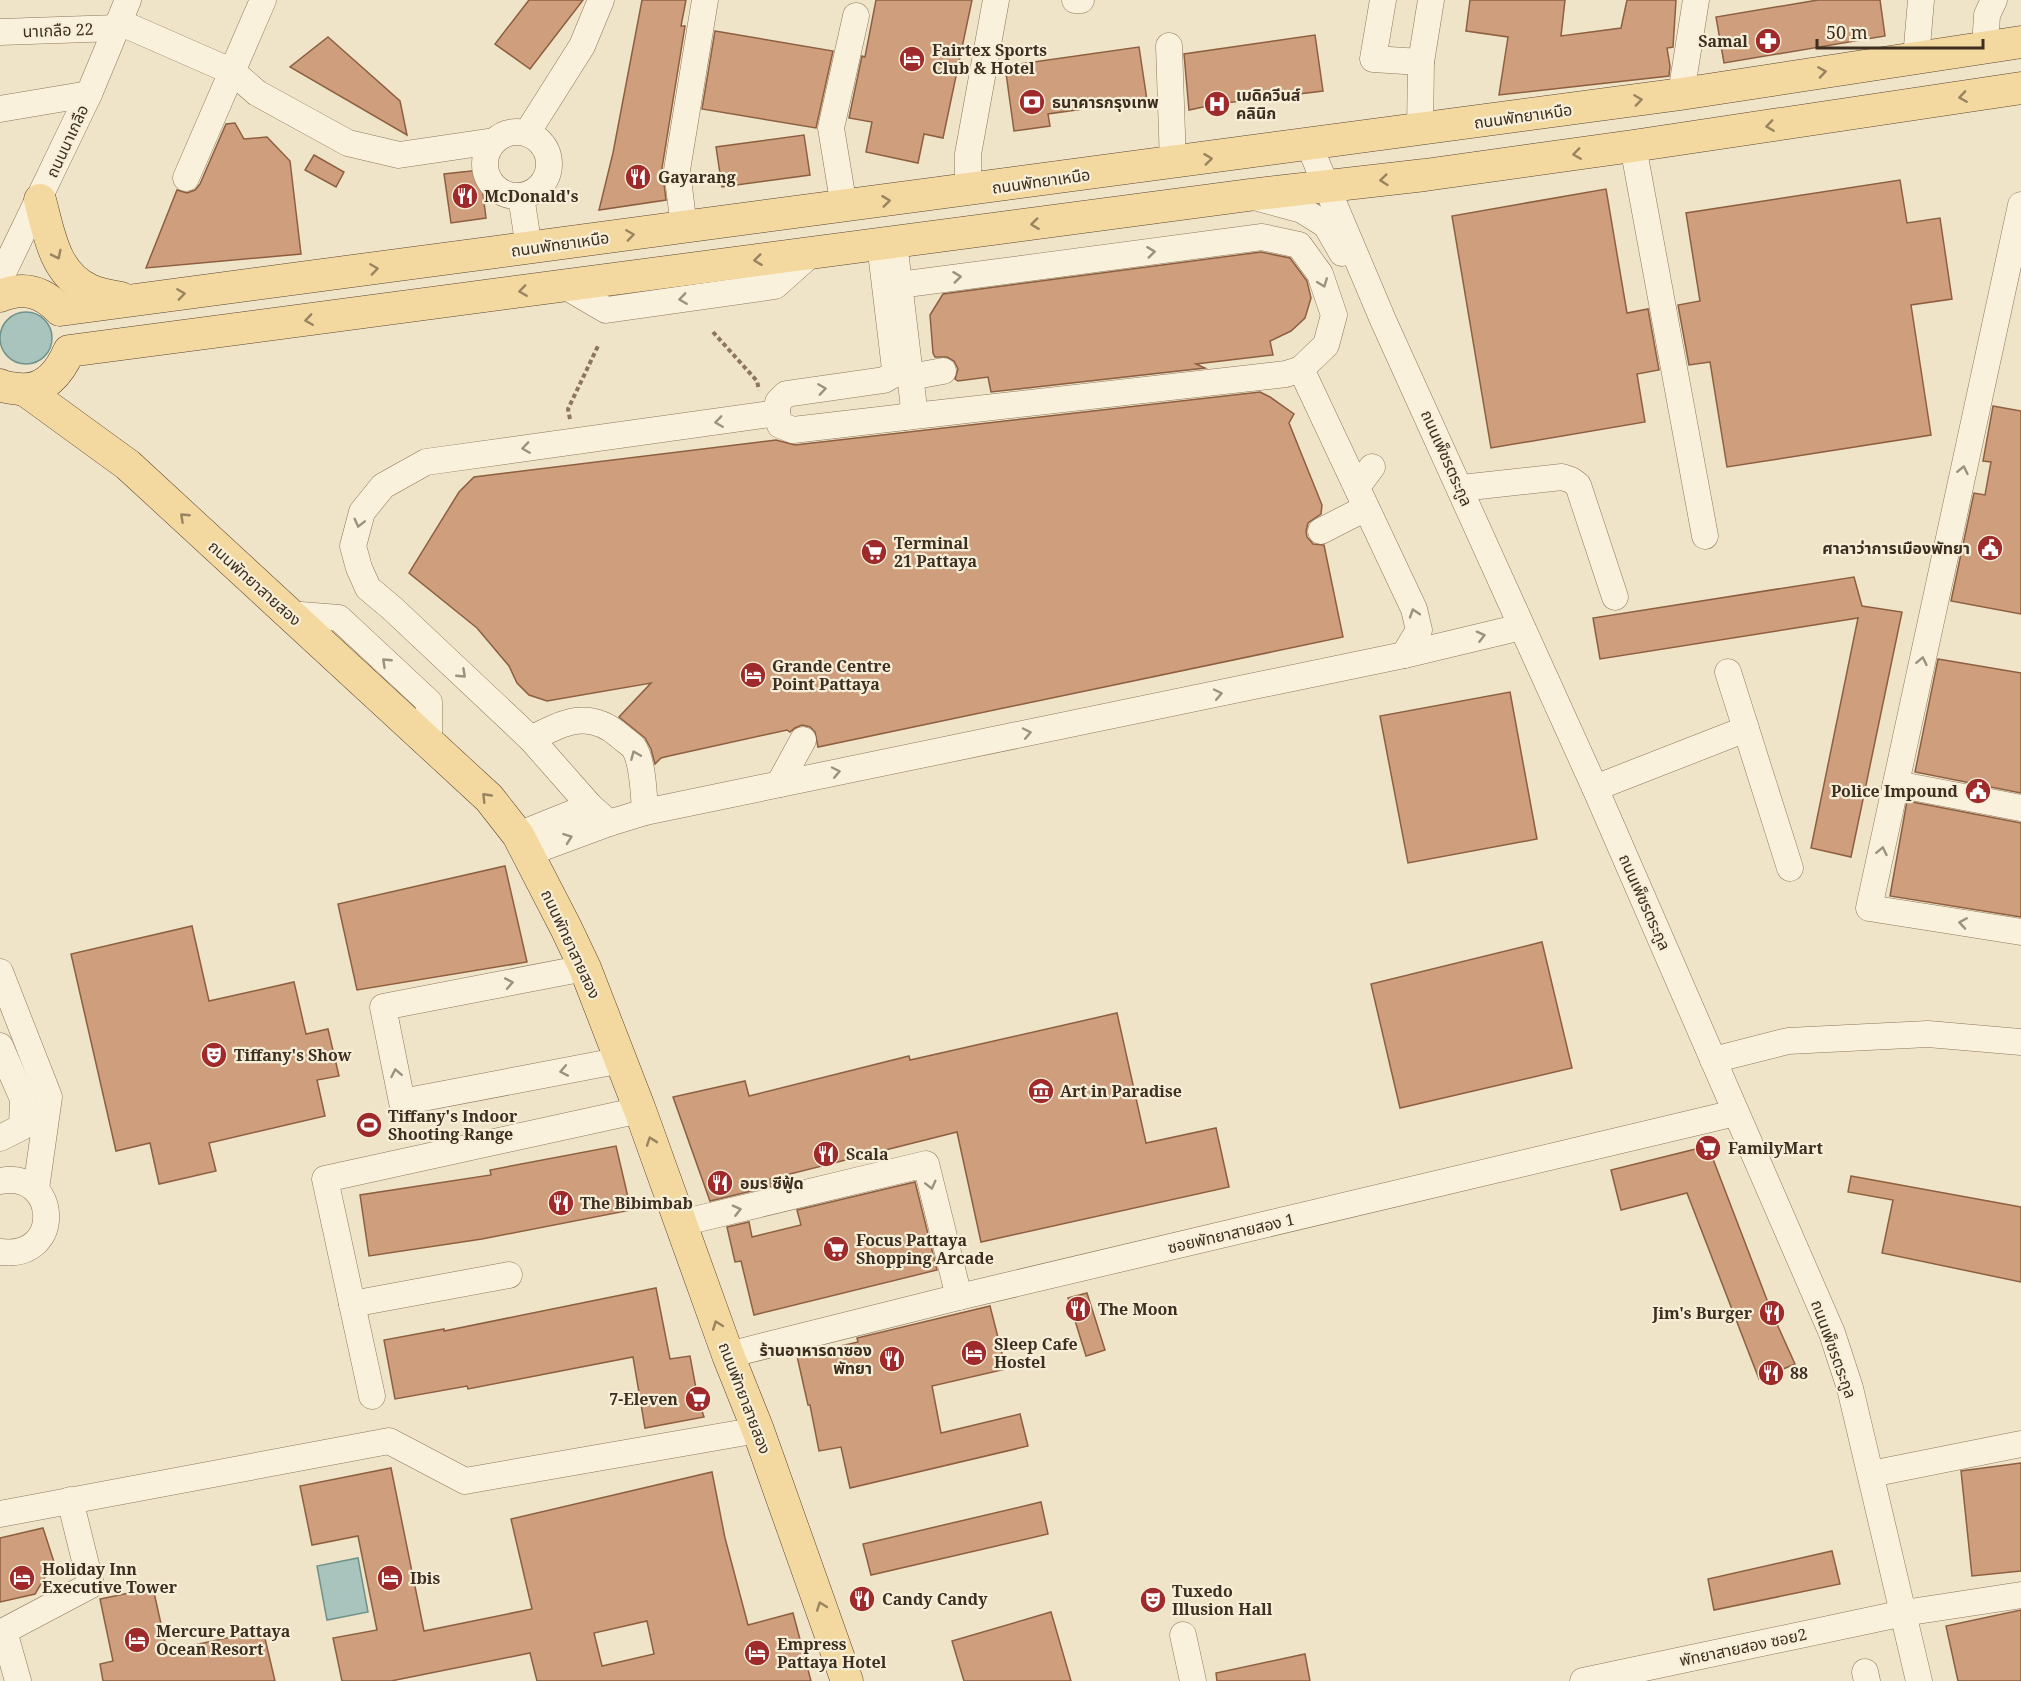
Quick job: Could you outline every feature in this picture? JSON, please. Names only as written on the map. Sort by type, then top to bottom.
[{"type":"main road","name":"ถนนพัทยาเหนือ","points":[[0,296],[12,291],[37,293],[52,301],[60,310],[132,301],[1420,130],[1681,94],[2021,42]]},
{"type":"main road","points":[[13,387],[39,386],[54,377],[62,367],[69,351],[1249,195],[1409,177],[2021,88]]},
{"type":"main road","points":[[40,200],[56,256],[72,279],[90,290],[132,301]]},
{"type":"main road","name":"ถนนพัทยาสายสอง","points":[[13,387],[58,414],[128,465],[489,798],[523,844],[585,968],[622,1060],[848,1681]]},
{"type":"main road","points":[[0,409],[20,408],[58,414]]},
{"type":"street","points":[[186,178],[262,0]]},
{"type":"street","points":[[527,132],[582,46],[601,0]]},
{"type":"street","points":[[684,228],[677,170],[705,0]]},
{"type":"street","points":[[968,190],[968,154],[996,0]]},
{"type":"street","points":[[1075,0],[1081,0]]},
{"type":"street","points":[[1383,0],[1372,59],[1421,62]]},
{"type":"street","points":[[1420,130],[1421,62],[1431,0]]},
{"type":"street","points":[[1681,94],[1696,0]]},
{"type":"street","points":[[1916,58],[1921,0]]},
{"type":"street","points":[[1985,48],[1987,15],[1994,0]]},
{"type":"street","points":[[844,207],[831,128],[856,16]]},
{"type":"street","points":[[121,17],[233,72],[256,93],[348,143],[399,155],[494,141]]},
{"type":"street","name":"นาเกลือ 22","points":[[0,32],[121,17]]},
{"type":"street","name":"ถนนนาเกลือ","points":[[0,279],[90,94],[121,17]]},
{"type":"street","points":[[1169,46],[1173,163]]},
{"type":"street","points":[[0,110],[90,94]]},
{"type":"street","points":[[517,131],[527,132],[537,137],[549,154],[550,164],[543,184],[535,191],[521,196],[504,194],[495,188],[488,179],[485,168],[485,157],[489,146],[494,141],[506,133],[517,131]]},
{"type":"street","name":"ถนนเพ็ชรตระกูล","points":[[1309,145],[1383,320],[1595,788],[1832,1333],[1850,1388],[1918,1681]]},
{"type":"street","points":[[1633,146],[1705,536]]},
{"type":"street","points":[[1249,195],[1302,210],[1326,225],[1383,320]]},
{"type":"street","points":[[521,196],[529,249]]},
{"type":"street","points":[[2021,205],[2012,289],[1869,909],[2021,932]]},
{"type":"street","points":[[887,243],[895,369],[891,376],[884,380],[786,394],[778,402],[777,413],[780,424],[793,430],[1286,374],[1301,369],[1326,345],[1335,315],[1320,274],[1299,245],[1262,237],[899,285]]},
{"type":"street","points":[[887,243],[899,285],[914,408],[905,417]]},
{"type":"street","points":[[1301,369],[1365,487],[1414,609],[1419,630],[1404,655]]},
{"type":"street","points":[[910,377],[943,371]]},
{"type":"street","points":[[609,823],[590,806],[531,739],[368,588],[358,568],[354,546],[362,512],[383,486],[406,471],[426,462],[777,413]]},
{"type":"street","points":[[1461,488],[1562,477],[1571,480],[1578,485],[1615,597]]},
{"type":"street","points":[[1321,531],[1365,487]]},
{"type":"street","points":[[523,844],[645,812],[1404,655],[1521,627]]},
{"type":"street","points":[[1728,672],[1790,868]]},
{"type":"street","points":[[531,739],[575,721],[591,720],[603,723],[635,749],[642,774],[645,812]]},
{"type":"street","points":[[1595,788],[1746,729]]},
{"type":"street","points":[[779,784],[803,740]]},
{"type":"street","points":[[1896,784],[2021,808]]},
{"type":"street","points":[[523,844],[590,806]]},
{"type":"street","points":[[585,968],[383,1007],[402,1102],[622,1060]]},
{"type":"street","points":[[0,972],[49,1097],[36,1190]]},
{"type":"street","points":[[1713,1060],[1788,1041],[1928,1034],[2021,1042]]},
{"type":"street","points":[[0,1046],[23,1099],[22,1127],[0,1138]]},
{"type":"street","points":[[372,1396],[326,1179],[640,1110]]},
{"type":"street","name":"ซอยพัทยาสายสอง 1","points":[[728,1355],[959,1297],[1735,1113]]},
{"type":"street","points":[[681,1223],[926,1164],[959,1297]]},
{"type":"street","points":[[0,1181],[14,1179],[26,1182],[43,1199],[47,1211],[47,1224],[42,1235],[34,1244],[24,1251],[0,1252]]},
{"type":"street","points":[[352,1304],[509,1275]]},
{"type":"street","points":[[0,1514],[389,1441],[465,1481],[758,1430]]},
{"type":"street","points":[[1871,1474],[2021,1444]]},
{"type":"street","points":[[18,1681],[4,1631],[91,1585],[70,1500]]},
{"type":"street","name":"พัทยาสายสอง ซอย2","points":[[1583,1681],[1904,1614],[2021,1595]]},
{"type":"street","points":[[1183,1635],[1193,1681]]},
{"type":"path","points":[[713,332],[757,381],[759,391]]},
{"type":"path","points":[[571,420],[568,409],[598,346]]},
{"type":"water","points":[[26,312],[36,314],[44,320],[50,328],[52,338],[50,348],[44,356],[36,362],[26,364],[16,362],[8,356],[2,348],[0,338],[2,328],[8,320],[16,314]]},
{"type":"water","points":[[358,1558],[368,1612],[327,1620],[317,1566]]},
{"type":"building","points":[[529,0],[583,0],[530,69],[495,44]]},
{"type":"building","points":[[642,0],[686,0],[681,26],[685,26],[662,168],[666,200],[599,210],[613,153]]},
{"type":"building","name":"Fairtex Sports Club & Hotel","points":[[876,0],[972,0],[943,138],[924,134],[918,163],[866,152],[872,122],[849,118],[862,56],[865,57]]},
{"type":"building","points":[[1470,0],[1565,0],[1561,36],[1621,28],[1627,0],[1676,0],[1673,47],[1667,48],[1669,76],[1499,95],[1508,37],[1466,31]]},
{"type":"building","points":[[1818,0],[1880,0],[1885,36],[1724,63],[1716,17]]},
{"type":"building","points":[[715,31],[833,51],[816,128],[702,109]]},
{"type":"building","points":[[1315,35],[1323,91],[1217,104],[1189,110],[1184,54]]},
{"type":"building","points":[[328,37],[400,101],[407,135],[290,67]]},
{"type":"building","points":[[1139,47],[1147,100],[1048,114],[1050,126],[1014,131],[1005,66]]},
{"type":"building","points":[[235,123],[244,139],[267,137],[290,161],[301,254],[146,268],[177,190],[187,193],[195,190],[200,184],[226,124]]},
{"type":"building","points":[[804,135],[810,175],[722,187],[716,147]]},
{"type":"building","points":[[314,155],[344,172],[336,187],[305,170]]},
{"type":"building","name":"McDonald's","points":[[480,170],[486,218],[451,223],[444,174]]},
{"type":"building","points":[[1900,180],[1907,223],[1940,218],[1952,299],[1911,305],[1931,435],[1727,467],[1710,362],[1689,365],[1678,305],[1700,301],[1686,213]]},
{"type":"building","points":[[1606,189],[1627,313],[1648,309],[1659,370],[1637,374],[1645,422],[1491,448],[1452,216]]},
{"type":"building","points":[[1261,252],[1290,258],[1307,281],[1311,298],[1305,318],[1291,331],[1270,341],[1273,355],[1196,364],[1205,368],[991,392],[988,377],[958,381],[955,379],[958,369],[954,361],[947,357],[935,357],[933,353],[930,315],[943,294]]},
{"type":"building","name":"Terminal 21 Pattaya","points":[[1260,392],[1294,414],[1289,423],[1322,505],[1321,514],[1308,523],[1307,537],[1313,544],[1324,545],[1343,637],[818,747],[815,732],[810,727],[802,725],[790,732],[787,730],[661,758],[655,764],[645,738],[619,717],[651,683],[547,701],[529,695],[517,683],[509,666],[477,628],[409,573],[459,492],[474,477],[776,440],[795,445]]},
{"type":"building","name":"ศาลาว่าการเมืองพัทยา","points":[[1993,406],[2021,411],[2021,614],[1951,601],[1974,493],[1985,495],[1991,462],[1983,461]]},
{"type":"building","points":[[1854,577],[1862,606],[1902,612],[1851,857],[1811,848],[1858,618],[1600,659],[1593,618]]},
{"type":"building","points":[[1938,659],[2021,673],[2021,793],[1915,772]]},
{"type":"building","points":[[1510,692],[1537,839],[1408,863],[1380,716]]},
{"type":"building","points":[[1907,801],[2021,823],[2021,917],[1890,896]]},
{"type":"building","points":[[505,866],[527,962],[357,990],[338,904]]},
{"type":"building","name":"Tiffany's Show","points":[[192,926],[209,1001],[294,982],[306,1034],[328,1029],[339,1076],[317,1080],[325,1116],[209,1143],[216,1171],[159,1184],[150,1143],[116,1151],[71,954]]},
{"type":"building","points":[[1542,942],[1572,1068],[1400,1108],[1371,984]]},
{"type":"building","name":"Art in Paradise","points":[[1117,1013],[1146,1143],[1216,1128],[1229,1187],[981,1242],[957,1132],[770,1179],[772,1186],[710,1201],[673,1097],[745,1081],[749,1096],[909,1056],[910,1060]]},
{"type":"building","points":[[616,1146],[631,1210],[482,1239],[369,1256],[360,1195],[491,1175],[490,1170]]},
{"type":"building","points":[[1708,1146],[1772,1313],[1795,1364],[1759,1379],[1687,1193],[1621,1210],[1611,1170]]},
{"type":"building","points":[[1851,1176],[2021,1207],[2021,1282],[1882,1253],[1893,1200],[1848,1192]]},
{"type":"building","name":"Focus Pattaya Shopping Arcade","points":[[915,1182],[937,1270],[754,1315],[741,1261],[735,1262],[727,1227],[749,1222],[752,1237],[801,1225],[797,1210]]},
{"type":"building","points":[[656,1288],[670,1359],[690,1356],[698,1399],[704,1417],[645,1428],[633,1357],[468,1389],[467,1386],[395,1399],[384,1340],[444,1329],[444,1331]]},
{"type":"building","points":[[1087,1293],[1105,1350],[1086,1356],[1068,1298]]},
{"type":"building","points":[[990,1306],[1006,1369],[932,1386],[941,1433],[1020,1414],[1028,1446],[850,1488],[841,1447],[819,1451],[797,1356],[858,1342],[857,1338]]},
{"type":"building","points":[[2021,1463],[2021,1571],[1972,1576],[1961,1471]]},
{"type":"building","points":[[391,1468],[424,1631],[532,1609],[511,1519],[712,1472],[725,1538],[748,1625],[793,1613],[811,1681],[537,1681],[530,1653],[391,1681],[342,1681],[333,1638],[377,1630],[358,1536],[312,1545],[300,1486]],"holes":[[[647,1621],[654,1654],[602,1666],[594,1633]]]},
{"type":"building","points":[[1041,1502],[1048,1534],[871,1575],[863,1544]]},
{"type":"building","name":"Holiday Inn Executive Tower","points":[[43,1528],[54,1562],[35,1594],[0,1602],[0,1538]]},
{"type":"building","points":[[1832,1551],[1840,1584],[1714,1610],[1708,1579]]},
{"type":"building","name":"Mercure Pattaya Ocean Resort","points":[[153,1588],[167,1651],[263,1630],[275,1681],[103,1681],[100,1664],[113,1661],[100,1599]]},
{"type":"building","points":[[2021,1610],[2021,1681],[1958,1681],[1946,1626]]},
{"type":"building","points":[[1051,1612],[1071,1681],[964,1681],[952,1641]]},
{"type":"building","points":[[1305,1654],[1310,1681],[1217,1681],[1216,1673]]},
{"type":"place","name":"Samal","points":[[1768,41]]},
{"type":"place","name":"Fairtex Sports Club & Hotel","points":[[912,59]]},
{"type":"place","name":"ธนาคารกรุงเทพ","points":[[1032,102]]},
{"type":"place","name":"เมดิควีนส์ คลินิก","points":[[1217,104]]},
{"type":"place","name":"Gayarang","points":[[638,177]]},
{"type":"place","name":"McDonald's","points":[[465,196]]},
{"type":"place","name":"ศาลาว่าการเมืองพัทยา","points":[[1990,548]]},
{"type":"place","name":"Terminal 21 Pattaya","points":[[874,552]]},
{"type":"place","name":"Grande Centre Point Pattaya","points":[[753,675]]},
{"type":"place","name":"Police Impound","points":[[1978,791]]},
{"type":"place","name":"Tiffany's Show","points":[[214,1055]]},
{"type":"place","name":"Art in Paradise","points":[[1041,1091]]},
{"type":"place","name":"Tiffany's Indoor Shooting Range","points":[[369,1125]]},
{"type":"place","name":"FamilyMart","points":[[1708,1148]]},
{"type":"place","name":"Scala","points":[[826,1154]]},
{"type":"place","name":"อมร ซีฟู้ด","points":[[720,1183]]},
{"type":"place","name":"The Bibimbab","points":[[561,1203]]},
{"type":"place","name":"Focus Pattaya Shopping Arcade","points":[[836,1249]]},
{"type":"place","name":"The Moon","points":[[1078,1309]]},
{"type":"place","name":"Jim's Burger","points":[[1772,1313]]},
{"type":"place","name":"Sleep Cafe Hostel","points":[[974,1353]]},
{"type":"place","name":"ร้านอาหารดาซอง พัทยา","points":[[892,1359]]},
{"type":"place","name":"88","points":[[1771,1373]]},
{"type":"place","name":"7-Eleven","points":[[698,1399]]},
{"type":"place","name":"Holiday Inn Executive Tower","points":[[22,1578]]},
{"type":"place","name":"Ibis","points":[[390,1578]]},
{"type":"place","name":"Candy Candy","points":[[862,1599]]},
{"type":"place","name":"Tuxedo Illusion Hall","points":[[1153,1600]]},
{"type":"place","name":"Mercure Pattaya Ocean Resort","points":[[137,1640]]},
{"type":"place","name":"Empress Pattaya Hotel","points":[[757,1653]]}]
